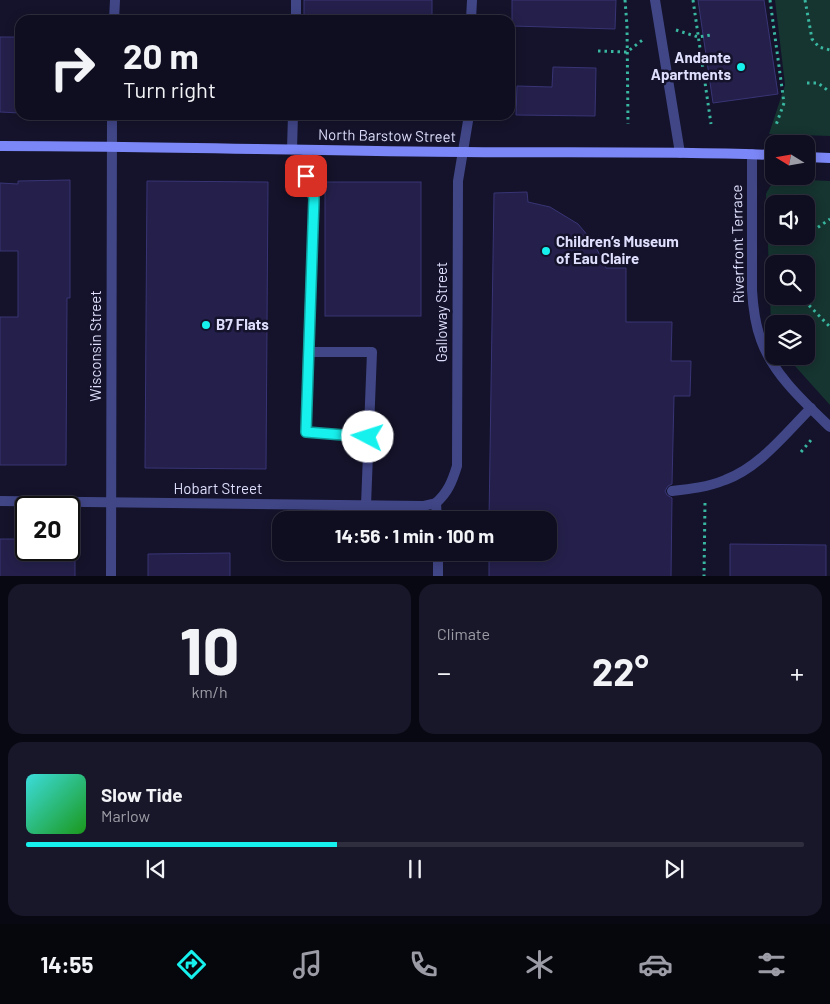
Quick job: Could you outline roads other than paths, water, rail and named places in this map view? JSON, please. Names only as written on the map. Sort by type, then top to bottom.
[{"type":"street","points":[[114,15],[115,0]]},
{"type":"street","points":[[296,0],[296,15]]},
{"type":"street","points":[[472,0],[472,15]]},
{"type":"street","points":[[655,0],[680,153]]},
{"type":"street","name":"Wisconsin Street","points":[[111,576],[112,120]]},
{"type":"street","points":[[292,150],[293,120]]},
{"type":"street","name":"Galloway Street","points":[[436,503],[444,496],[451,485],[457,466],[458,181],[468,120]]},
{"type":"street","name":"North Barstow Street","points":[[0,146],[765,155]]},
{"type":"street","points":[[307,150],[306,176],[314,198],[306,432],[368,437]]},
{"type":"street","name":"Riverfront Terrace","points":[[752,154],[752,290],[754,312],[760,340],[770,359],[810,408],[830,427]]},
{"type":"street","points":[[815,157],[830,158]]},
{"type":"street","points":[[308,352],[372,352],[366,505]]},
{"type":"street","points":[[672,491],[706,487],[727,480],[752,466],[810,408]]},
{"type":"street","name":"Hobart Street","points":[[0,501],[423,506],[436,503]]},
{"type":"street","points":[[436,503],[436,511]]},
{"type":"street","points":[[438,561],[438,576]]},
{"type":"place","name":"Andante Apartments","points":[[741,67]]},
{"type":"place","name":"Children’s Museum of Eau Claire","points":[[546,251]]},
{"type":"place","name":"B7 Flats","points":[[206,325]]}]
